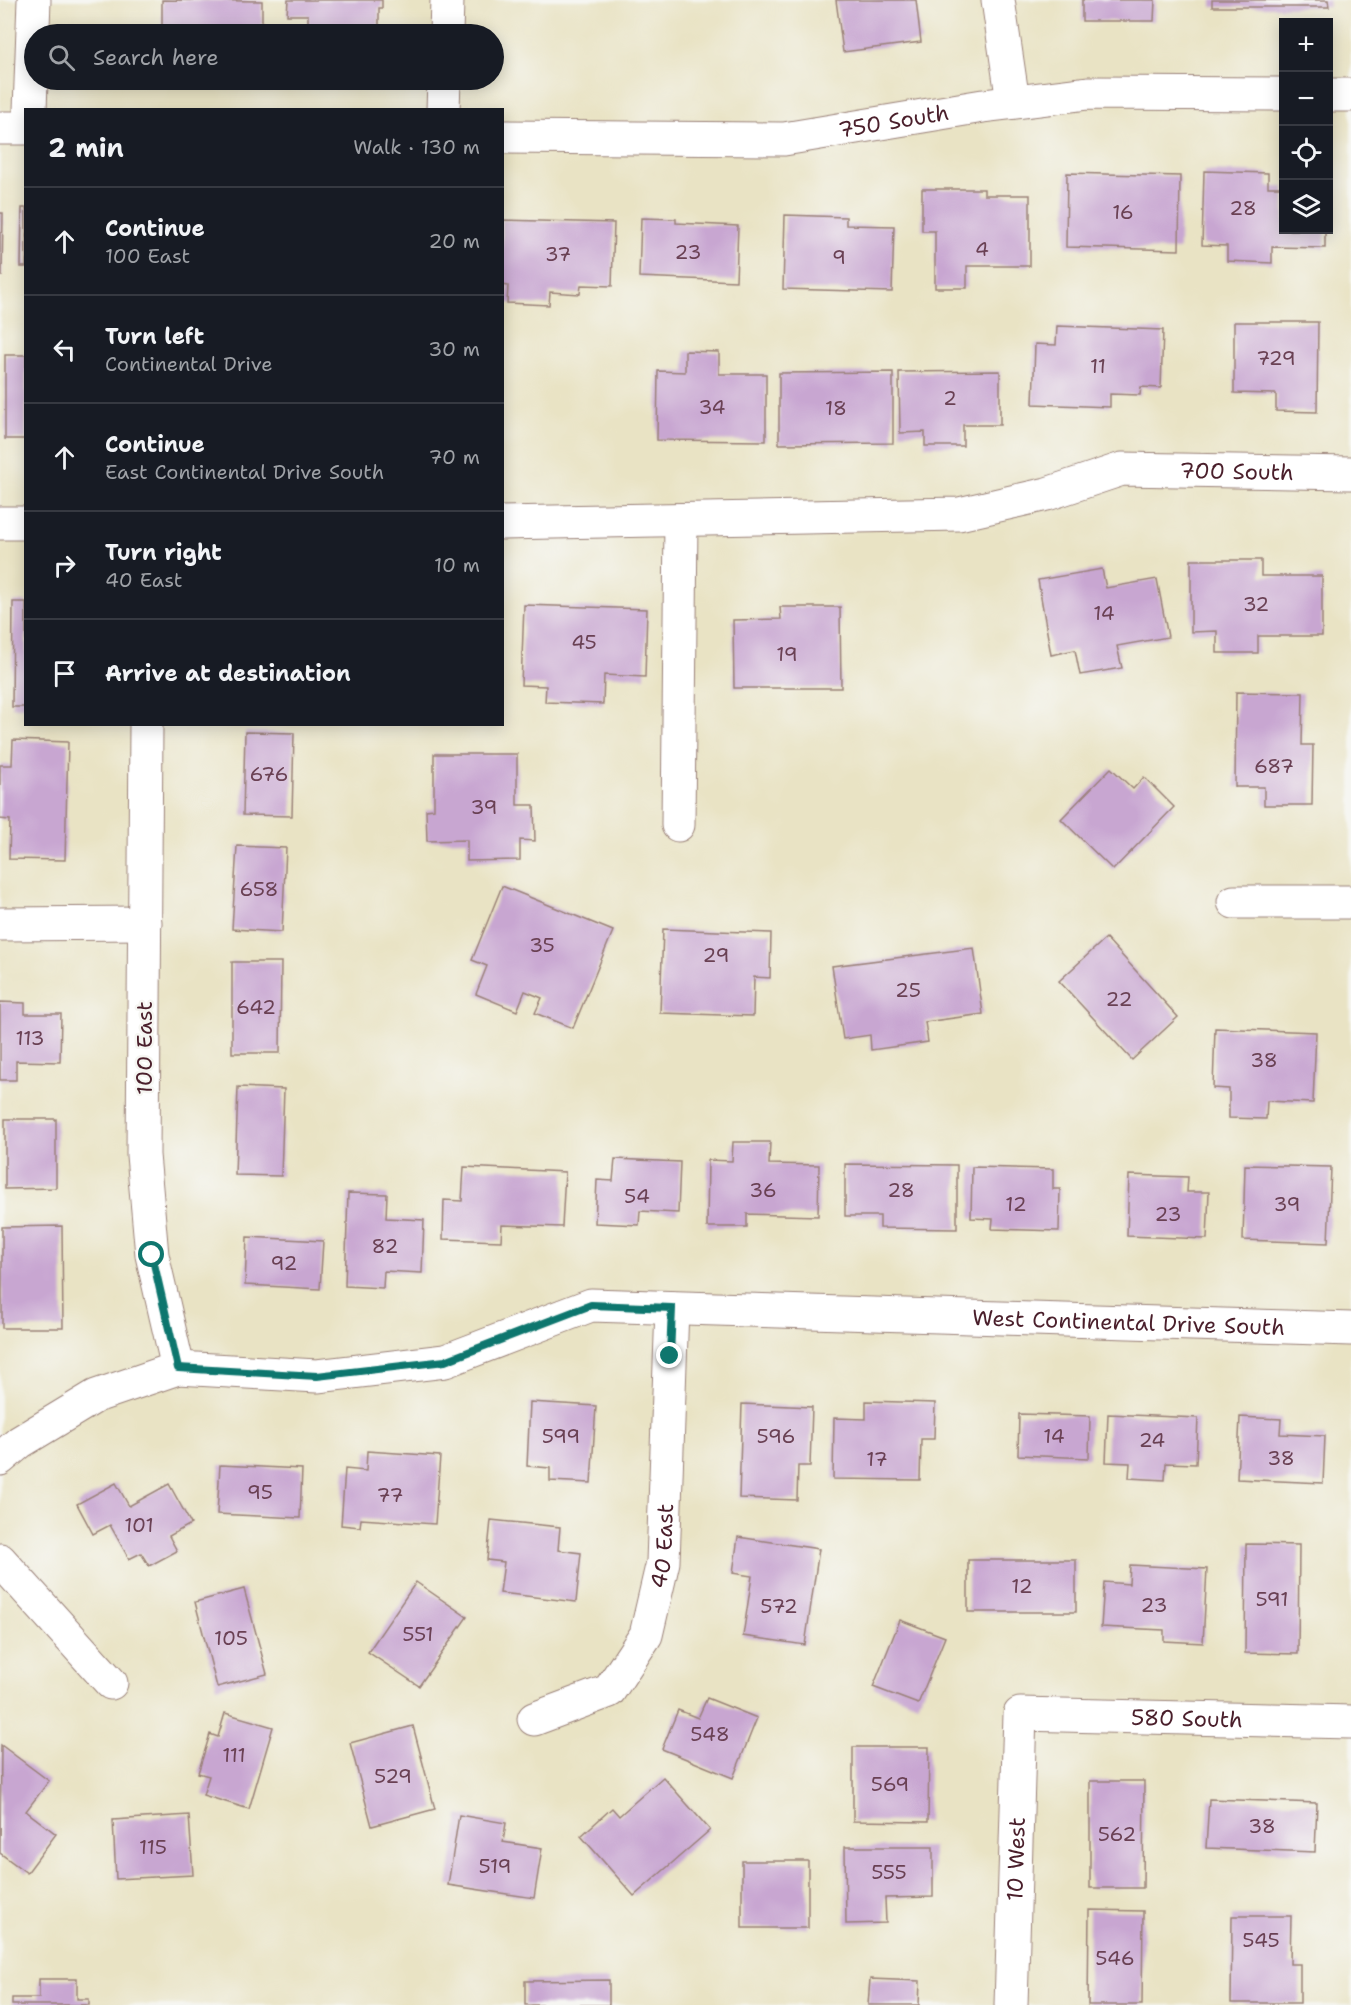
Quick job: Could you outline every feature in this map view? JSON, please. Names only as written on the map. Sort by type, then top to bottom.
[{"type":"street","points":[[33,24],[34,0]]},
{"type":"street","points":[[446,24],[447,0]]},
{"type":"street","points":[[998,0],[1013,102]]},
{"type":"street","points":[[30,108],[31,90]]},
{"type":"street","points":[[443,108],[444,90]]},
{"type":"street","name":"750 South","points":[[504,137],[784,139],[1013,102],[1088,93],[1279,94]]},
{"type":"street","points":[[1333,95],[1351,95]]},
{"type":"street","points":[[0,128],[24,128]]},
{"type":"street","name":"700 South","points":[[504,524],[959,514],[1047,494],[1122,469],[1351,473]]},
{"type":"street","points":[[678,825],[681,520]]},
{"type":"street","points":[[0,523],[24,523]]},
{"type":"street","name":"100 East","points":[[146,726],[143,1155],[152,1255],[178,1368]]},
{"type":"street","points":[[1234,902],[1351,902]]},
{"type":"street","points":[[0,924],[145,923]]},
{"type":"street","name":"West Continental Drive South","points":[[178,1368],[317,1376],[445,1361],[591,1305],[1351,1329]]},
{"type":"street","name":"40 East","points":[[534,1719],[609,1691],[646,1635],[663,1562],[672,1308]]},
{"type":"street","points":[[0,1459],[20,1442],[96,1396],[178,1368]]},
{"type":"street","points":[[0,1560],[111,1683]]},
{"type":"street","name":"580 South","points":[[1020,1714],[1351,1722]]},
{"type":"street","name":"10 West","points":[[1011,2005],[1020,1714]]},
{"type":"building","points":[[162,0],[262,1],[262,24],[162,24]]},
{"type":"building","points":[[288,0],[382,0],[382,8],[379,8],[379,24],[308,24],[308,15],[287,15]]},
{"type":"building","points":[[836,0],[916,0],[921,42],[843,52]]},
{"type":"building","points":[[1082,0],[1155,0],[1154,21],[1082,21]]},
{"type":"building","points":[[1212,0],[1328,0],[1329,7],[1212,7]]},
{"type":"building","points":[[1204,171],[1268,173],[1268,187],[1279,187],[1279,234],[1325,234],[1325,248],[1272,247],[1272,263],[1227,261],[1227,246],[1202,245]]},
{"type":"building","points":[[1067,173],[1180,176],[1179,250],[1066,247]]},
{"type":"building","points":[[922,189],[984,189],[984,195],[1030,195],[1030,266],[967,266],[967,288],[935,288],[935,231],[922,231]]},
{"type":"building","points":[[22,208],[24,208],[24,267],[21,267]]},
{"type":"building","points":[[0,213],[3,213],[2,276],[0,276]]},
{"type":"building","points":[[785,215],[846,217],[846,225],[894,226],[892,292],[783,289]]},
{"type":"building","points":[[641,218],[676,219],[676,223],[738,226],[736,281],[639,277]]},
{"type":"building","points":[[504,220],[614,223],[612,286],[581,285],[580,294],[550,292],[549,305],[507,303],[508,286],[504,285]]},
{"type":"building","points":[[1234,322],[1318,322],[1317,412],[1276,411],[1276,394],[1234,393]]},
{"type":"building","points":[[1057,326],[1163,330],[1161,388],[1141,387],[1140,395],[1110,394],[1110,407],[1033,404],[1035,344],[1056,345]]},
{"type":"building","points":[[685,351],[719,352],[719,374],[766,374],[766,441],[657,440],[658,371],[685,372]]},
{"type":"building","points":[[5,355],[24,355],[24,439],[5,439]]},
{"type":"building","points":[[1000,371],[1000,425],[963,425],[963,446],[925,446],[925,432],[900,433],[899,372]]},
{"type":"building","points":[[893,372],[893,443],[779,444],[779,373]]},
{"type":"building","points":[[1191,560],[1261,560],[1261,576],[1322,576],[1322,636],[1258,636],[1258,653],[1217,653],[1217,631],[1191,632]]},
{"type":"building","points":[[1102,569],[1106,588],[1157,579],[1168,637],[1117,646],[1122,668],[1080,675],[1075,650],[1051,655],[1038,580]]},
{"type":"building","points":[[13,602],[24,602],[24,707],[12,707]]},
{"type":"building","points":[[524,605],[647,609],[645,677],[604,675],[603,704],[545,702],[546,686],[521,685]]},
{"type":"building","points":[[780,607],[840,607],[841,688],[734,688],[733,620],[781,619]]},
{"type":"building","points":[[1236,692],[1303,693],[1302,745],[1313,745],[1312,805],[1264,805],[1264,787],[1235,787]]},
{"type":"building","points":[[245,732],[294,733],[292,816],[243,815]]},
{"type":"building","points":[[13,740],[68,742],[65,860],[9,859],[10,820],[0,819],[0,765],[12,765]]},
{"type":"building","points":[[434,754],[517,754],[517,805],[534,805],[535,841],[520,840],[520,860],[467,861],[467,840],[427,841],[426,810],[434,809]]},
{"type":"building","points":[[1111,768],[1133,789],[1144,777],[1174,807],[1113,870],[1061,819]]},
{"type":"building","points":[[237,846],[286,848],[282,932],[232,929]]},
{"type":"building","points":[[502,886],[613,931],[573,1028],[535,1013],[542,998],[525,991],[517,1011],[476,994],[487,966],[472,960]]},
{"type":"building","points":[[663,929],[771,933],[770,978],[754,977],[753,1016],[660,1013]]},
{"type":"building","points":[[1106,938],[1178,1017],[1132,1060],[1059,981]]},
{"type":"building","points":[[974,948],[983,1014],[925,1022],[928,1042],[871,1050],[870,1035],[843,1039],[832,966]]},
{"type":"building","points":[[232,962],[281,962],[280,1053],[232,1053]]},
{"type":"building","points":[[0,1002],[25,1003],[25,1014],[61,1014],[60,1062],[16,1061],[16,1080],[0,1080]]},
{"type":"building","points":[[1215,1028],[1316,1032],[1313,1103],[1267,1101],[1266,1119],[1229,1118],[1229,1089],[1213,1088]]},
{"type":"building","points":[[238,1087],[284,1089],[281,1176],[235,1175]]},
{"type":"building","points":[[5,1119],[56,1119],[56,1188],[5,1189]]},
{"type":"building","points":[[733,1142],[770,1142],[769,1164],[819,1165],[818,1216],[747,1214],[747,1227],[707,1227],[708,1160],[732,1161]]},
{"type":"building","points":[[615,1159],[680,1162],[678,1213],[640,1211],[639,1225],[595,1223],[597,1180],[613,1181]]},
{"type":"building","points":[[845,1164],[957,1165],[957,1229],[880,1228],[880,1216],[845,1216]]},
{"type":"building","points":[[1245,1165],[1331,1167],[1328,1243],[1243,1240]]},
{"type":"building","points":[[464,1167],[565,1172],[562,1227],[502,1225],[501,1241],[443,1239],[444,1200],[462,1201]]},
{"type":"building","points":[[972,1167],[1053,1169],[1053,1189],[1060,1189],[1059,1231],[992,1229],[993,1219],[971,1218]]},
{"type":"building","points":[[1129,1175],[1188,1177],[1187,1192],[1209,1192],[1207,1239],[1127,1236]]},
{"type":"building","points":[[348,1193],[387,1194],[386,1218],[424,1220],[422,1273],[384,1271],[383,1288],[345,1286]]},
{"type":"building","points":[[62,1226],[63,1328],[2,1328],[2,1227]]},
{"type":"building","points":[[247,1237],[323,1241],[320,1289],[245,1285]]},
{"type":"building","points":[[866,1401],[935,1403],[934,1439],[921,1439],[920,1480],[833,1479],[834,1418],[866,1419]]},
{"type":"building","points":[[530,1402],[596,1406],[591,1483],[550,1481],[550,1468],[527,1466]]},
{"type":"building","points":[[742,1404],[812,1407],[810,1466],[798,1466],[797,1500],[739,1498]]},
{"type":"building","points":[[1019,1414],[1090,1416],[1089,1458],[1018,1455]]},
{"type":"building","points":[[1108,1414],[1198,1418],[1196,1464],[1166,1463],[1165,1480],[1129,1478],[1130,1463],[1106,1462]]},
{"type":"building","points":[[1240,1417],[1281,1419],[1280,1434],[1325,1436],[1323,1483],[1237,1479]]},
{"type":"building","points":[[367,1451],[440,1456],[435,1524],[361,1519],[360,1527],[341,1525],[345,1469],[366,1471]]},
{"type":"building","points":[[220,1465],[302,1469],[300,1518],[217,1514]]},
{"type":"building","points":[[116,1483],[129,1506],[169,1484],[191,1524],[169,1536],[177,1551],[149,1566],[141,1553],[129,1559],[110,1525],[93,1534],[77,1504]]},
{"type":"building","points":[[491,1520],[560,1527],[558,1550],[581,1553],[576,1602],[500,1593],[504,1562],[487,1560]]},
{"type":"building","points":[[738,1537],[819,1549],[805,1645],[743,1636],[752,1576],[733,1573]]},
{"type":"building","points":[[1246,1544],[1299,1545],[1298,1654],[1245,1653]]},
{"type":"building","points":[[968,1560],[1076,1560],[1076,1612],[968,1612]]},
{"type":"building","points":[[1130,1565],[1207,1569],[1203,1643],[1164,1641],[1164,1630],[1101,1627],[1104,1582],[1129,1584]]},
{"type":"building","points":[[416,1582],[467,1617],[419,1686],[368,1652]]},
{"type":"building","points":[[244,1589],[267,1674],[217,1687],[195,1602]]},
{"type":"building","points":[[900,1620],[945,1637],[918,1704],[873,1687]]},
{"type":"building","points":[[707,1698],[757,1718],[733,1778],[662,1749],[678,1710],[698,1718]]},
{"type":"building","points":[[225,1713],[273,1727],[249,1809],[203,1795],[209,1776],[198,1773],[210,1734],[218,1737]]},
{"type":"building","points":[[413,1726],[435,1809],[372,1826],[350,1743]]},
{"type":"building","points":[[1,1745],[49,1781],[26,1811],[56,1834],[27,1873],[0,1853]]},
{"type":"building","points":[[853,1747],[929,1747],[928,1822],[853,1821]]},
{"type":"building","points":[[663,1777],[710,1830],[634,1896],[581,1836],[612,1808],[619,1816]]},
{"type":"building","points":[[1090,1781],[1144,1781],[1143,1888],[1090,1888]]},
{"type":"building","points":[[1209,1799],[1317,1803],[1315,1852],[1206,1848]]},
{"type":"building","points":[[189,1815],[193,1875],[116,1879],[113,1820]]},
{"type":"building","points":[[459,1815],[506,1823],[503,1842],[542,1848],[534,1898],[448,1885]]},
{"type":"building","points":[[845,1847],[933,1847],[933,1897],[885,1898],[886,1923],[846,1924]]},
{"type":"building","points":[[742,1861],[808,1861],[808,1928],[742,1928]]},
{"type":"building","points":[[1089,1910],[1143,1911],[1142,2005],[1088,2005]]},
{"type":"building","points":[[1232,1916],[1291,1916],[1290,1964],[1300,1964],[1300,2003],[1231,2003]]},
{"type":"building","points":[[39,1979],[77,1979],[77,1999],[89,1999],[89,2005],[12,2005],[12,1998],[39,1998]]},
{"type":"building","points":[[870,1979],[920,1981],[919,2005],[868,2005]]},
{"type":"building","points":[[609,1980],[609,2005],[525,2005],[525,1981]]},
{"type":"route","points":[[152,1255],[178,1368],[317,1376],[445,1361],[591,1305],[672,1308],[670,1356]]}]
